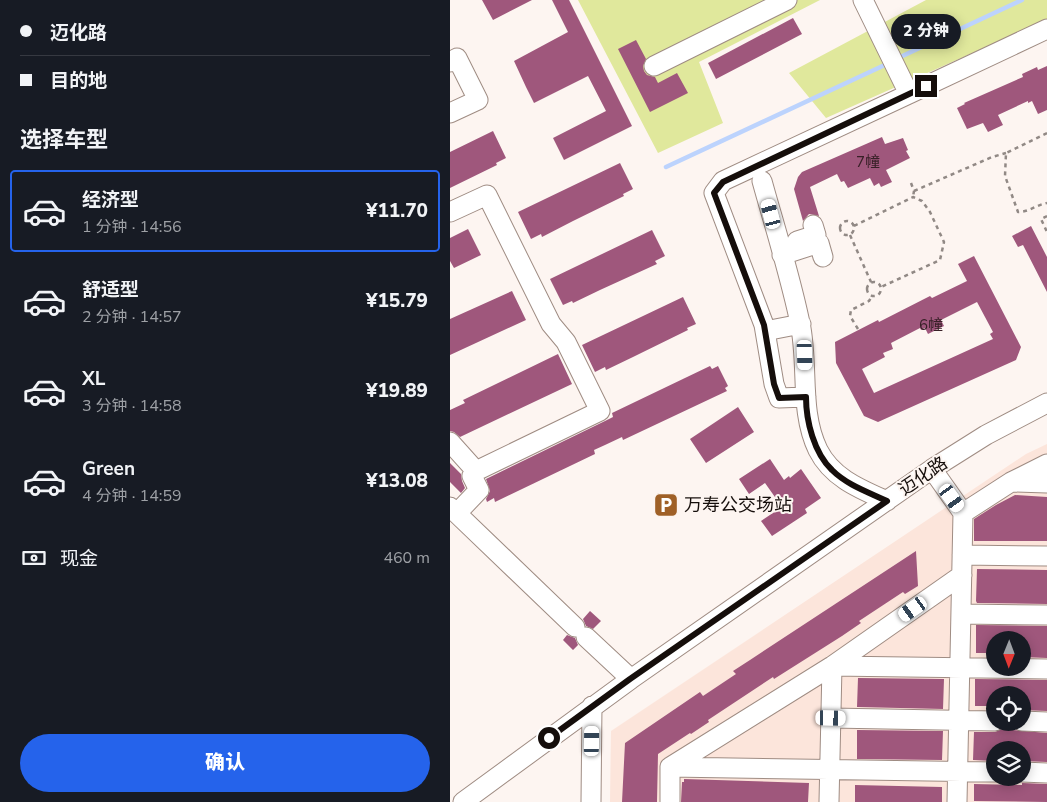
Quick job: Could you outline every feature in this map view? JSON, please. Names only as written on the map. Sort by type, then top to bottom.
[{"type":"street","points":[[654,66],[787,0]]},
{"type":"street","points":[[863,0],[909,94]]},
{"type":"street","points":[[806,397],[779,398],[774,384],[765,331],[714,193],[723,182],[1047,29]]},
{"type":"street","points":[[450,62],[457,58],[478,100],[450,114]]},
{"type":"street","points":[[762,181],[801,324],[810,428],[818,451],[831,469],[852,485],[887,501]]},
{"type":"street","points":[[450,212],[487,195],[550,324],[566,342],[600,411],[476,471],[472,476],[479,490],[453,510],[630,679]]},
{"type":"street","points":[[781,251],[818,240]]},
{"type":"street","points":[[765,331],[801,324]]},
{"type":"street","name":"迈化路","points":[[463,802],[630,679],[932,469],[986,435],[1047,403]]},
{"type":"street","points":[[450,442],[476,471]]},
{"type":"street","points":[[963,513],[1011,482],[1047,464]]},
{"type":"street","points":[[932,469],[963,513],[957,802]]},
{"type":"street","points":[[1011,482],[1047,483]]},
{"type":"street","points":[[962,555],[1047,556]]},
{"type":"street","points":[[670,767],[832,666],[962,575]]},
{"type":"street","points":[[961,614],[1047,615]]},
{"type":"street","points":[[832,666],[1047,669]]},
{"type":"street","points":[[830,802],[832,666]]},
{"type":"street","points":[[591,802],[592,706]]},
{"type":"street","points":[[831,718],[986,721]]},
{"type":"street","points":[[1031,721],[1047,722]]},
{"type":"street","points":[[670,767],[986,772]]},
{"type":"street","points":[[670,767],[670,802]]},
{"type":"street","points":[[1031,772],[1047,773]]},
{"type":"path","points":[[914,191],[992,157],[1006,154],[1047,133]]},
{"type":"path","points":[[1006,154],[1005,176],[1018,212],[1025,212],[1038,204],[1047,203]]},
{"type":"path","points":[[911,184],[914,191],[913,197]]},
{"type":"path","points":[[854,226],[913,197]]},
{"type":"path","points":[[858,329],[850,316],[851,310],[869,301],[872,296],[879,294],[881,287],[940,260],[944,242],[930,212],[922,201],[913,197]]},
{"type":"path","points":[[1047,216],[1041,219],[1047,232]]},
{"type":"path","points":[[850,235],[842,234],[840,227],[848,221],[854,226]]},
{"type":"path","points":[[850,235],[854,230],[854,226]]},
{"type":"path","points":[[850,235],[871,282]]},
{"type":"path","points":[[871,282],[875,282],[881,287]]},
{"type":"path","points":[[871,282],[866,288],[867,292],[872,296]]},
{"type":"shaded area","points":[[1047,444],[1047,802],[610,802],[611,731],[1026,454]]},
{"type":"green space","points":[[578,0],[820,0],[699,62],[723,123],[658,153]]},
{"type":"green space","points":[[926,0],[1047,0],[1047,20],[826,118],[789,73]]},
{"type":"building","points":[[482,0],[532,0],[493,20]]},
{"type":"building","points":[[552,0],[569,0],[632,126],[564,160],[553,138],[606,111],[588,76],[534,103],[526,87],[514,61],[568,32]]},
{"type":"building","points":[[793,18],[802,34],[716,79],[708,63]]},
{"type":"building","points":[[636,40],[646,59],[643,66],[647,75],[655,77],[658,83],[677,73],[688,93],[650,112],[618,49]]},
{"type":"building","points":[[1047,66],[1047,110],[1038,114],[1032,101],[1028,103],[1028,101],[998,115],[1003,125],[988,132],[983,123],[967,129],[957,108],[964,103],[1023,77],[1022,74],[1037,67],[1038,70]]},
{"type":"building","points":[[493,131],[506,158],[496,163],[497,165],[450,188],[450,152]]},
{"type":"building","points":[[882,137],[885,144],[903,138],[910,158],[886,170],[892,182],[881,187],[879,183],[874,186],[870,178],[848,188],[844,181],[841,182],[837,174],[810,187],[819,216],[809,214],[803,221],[794,189],[802,172]]},
{"type":"building","points":[[620,163],[633,189],[623,194],[624,196],[542,237],[541,234],[531,239],[518,212]]},
{"type":"building","points":[[1031,226],[1047,257],[1047,292],[1023,245],[1018,247],[1012,236]]},
{"type":"building","points":[[468,229],[481,255],[454,268],[450,261],[450,238]]},
{"type":"building","points":[[652,230],[665,256],[655,261],[657,264],[573,303],[572,301],[563,305],[550,279]]},
{"type":"building","points":[[974,256],[1021,347],[1016,360],[878,422],[864,416],[836,363],[835,342],[878,320],[879,322],[930,296],[932,298],[967,281],[958,264]],"holes":[[[977,302],[993,332],[990,334],[993,339],[874,393],[862,369],[885,357],[883,353],[893,349],[891,343],[920,328],[921,330],[925,328],[928,334],[944,326],[941,320]]]},
{"type":"building","points":[[512,291],[526,320],[450,355],[450,319]]},
{"type":"building","points":[[683,297],[696,324],[687,328],[688,330],[606,370],[605,367],[595,372],[582,345]]},
{"type":"building","points":[[558,354],[572,384],[460,437],[450,431],[450,410],[465,403],[463,400]]},
{"type":"building","points":[[710,366],[712,369],[718,366],[728,386],[725,388],[727,391],[623,440],[622,437],[594,450],[595,454],[495,502],[494,498],[487,502],[486,499],[490,491],[486,479],[613,417],[612,413]]},
{"type":"building","points":[[738,407],[754,432],[706,463],[690,439]]},
{"type":"building","points":[[770,459],[784,480],[789,476],[790,478],[801,469],[821,498],[805,509],[807,513],[772,536],[761,521],[782,507],[765,483],[749,494],[739,479]]},
{"type":"building","points":[[450,463],[461,474],[465,488],[461,493],[450,482]]},
{"type":"building","points":[[1015,495],[1047,497],[1047,541],[974,541],[974,519]]},
{"type":"building","points":[[916,551],[918,586],[905,594],[903,592],[859,621],[861,623],[842,636],[774,679],[773,677],[708,720],[709,722],[658,754],[657,802],[622,802],[625,743],[700,692],[703,696],[736,674],[733,671]]},
{"type":"building","points":[[977,569],[1047,570],[1047,604],[977,603]]},
{"type":"building","points":[[590,611],[601,621],[593,629],[586,626],[583,619]]},
{"type":"building","points":[[976,625],[1047,626],[1047,658],[1031,657],[1031,631],[986,631],[986,653],[976,653]]},
{"type":"building","points":[[567,635],[575,638],[578,645],[573,650],[563,640]]},
{"type":"building","points":[[858,678],[944,679],[943,709],[857,707]]},
{"type":"building","points":[[975,679],[1047,680],[1047,711],[1031,710],[1031,686],[986,686],[986,706],[975,706]]},
{"type":"building","points":[[857,730],[943,731],[942,760],[857,759]]},
{"type":"building","points":[[1024,731],[1047,733],[1047,762],[1031,761],[1031,741],[986,741],[986,761],[973,760],[974,732]]},
{"type":"building","points":[[684,779],[809,783],[808,802],[681,802],[682,782],[684,782]]},
{"type":"building","points":[[1031,783],[1047,784],[1047,802],[974,801],[974,784],[986,784],[986,786],[1031,786]]},
{"type":"building","points":[[855,785],[942,787],[942,802],[855,802]]},
{"type":"waterway","points":[[896,59],[1022,0]]},
{"type":"waterway","points":[[666,167],[889,63]]},
{"type":"place","name":"万寿公交场站","points":[[666,505]]},
{"type":"route","points":[[549,738],[630,679],[887,501],[852,485],[831,469],[818,451],[810,428],[806,397],[779,398],[774,384],[764,325],[714,193],[723,182],[926,86]]}]
